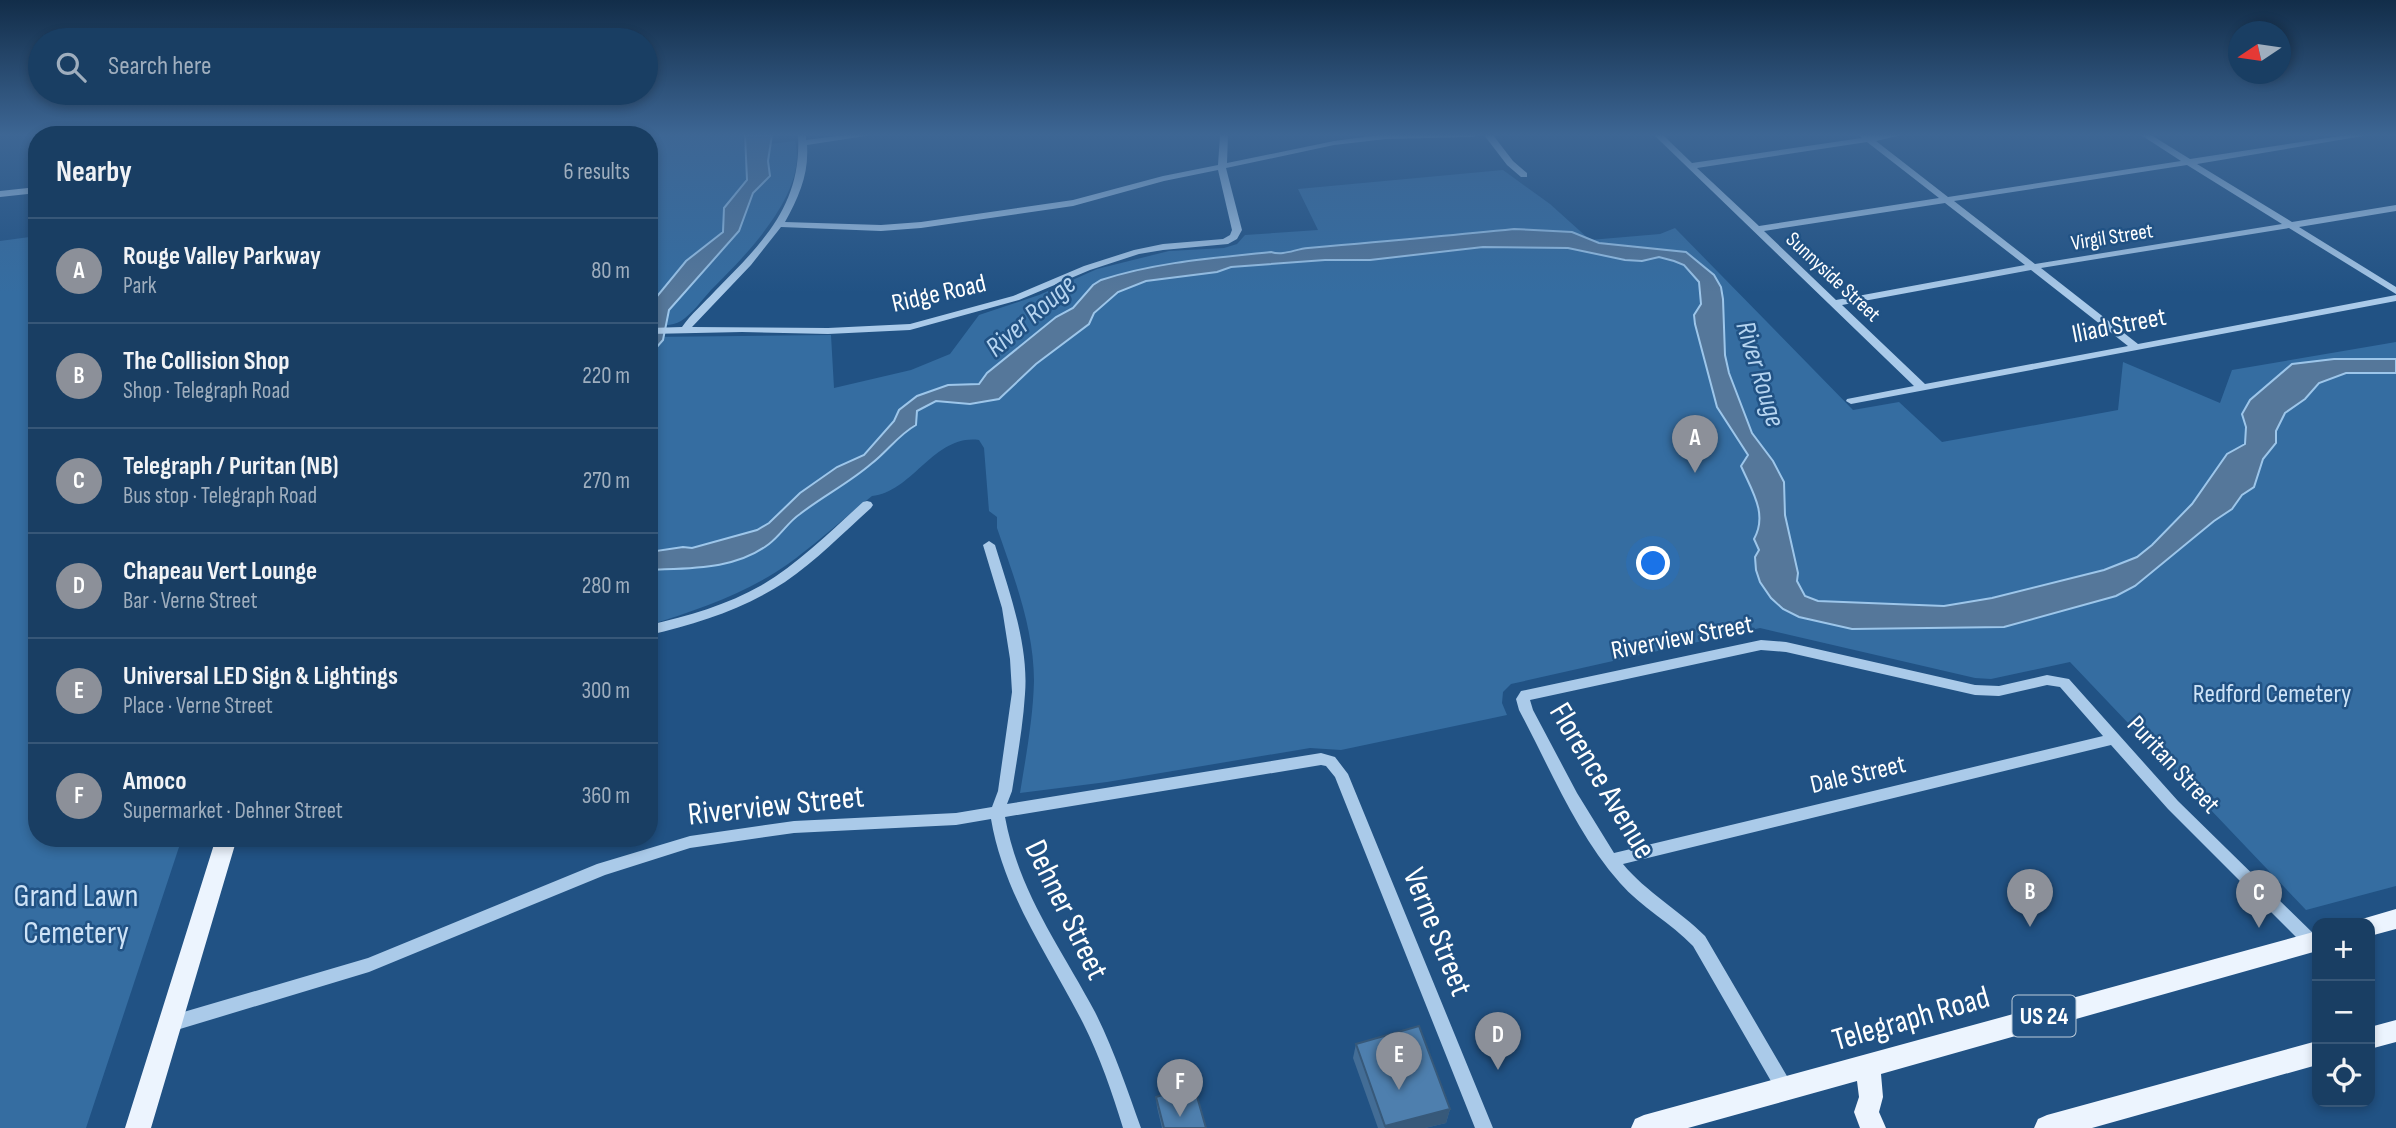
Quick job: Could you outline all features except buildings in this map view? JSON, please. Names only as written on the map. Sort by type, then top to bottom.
[{"type":"main road","points":[[138,1128],[224,847]]},
{"type":"main road","points":[[2375,925],[2396,919]]},
{"type":"main road","name":"Telegraph Road","points":[[1644,1128],[1677,1124],[1868,1065],[2312,942]]},
{"type":"main road","points":[[2375,1037],[2396,1031]]},
{"type":"main road","points":[[2047,1128],[2312,1054]]},
{"type":"main road","points":[[1868,1065],[1871,1097],[1866,1112],[1873,1128]]},
{"type":"street","points":[[681,329],[767,242],[798,188]]},
{"type":"street","points":[[779,224],[881,228],[921,225],[1073,204],[1132,188]]},
{"type":"street","points":[[1226,188],[1237,230],[1234,237],[1228,241]]},
{"type":"street","name":"Sunnyside Street","points":[[1713,188],[1923,388]]},
{"type":"street","points":[[1930,188],[2134,346]]},
{"type":"street","points":[[1757,229],[2032,188]]},
{"type":"street","points":[[2229,188],[2396,291]]},
{"type":"street","points":[[0,194],[28,191]]},
{"type":"street","name":"Virgil Street","points":[[1835,303],[2032,267],[2396,208]]},
{"type":"street","name":"Ridge Road","points":[[658,330],[828,331],[910,327],[1016,298],[1087,268],[1137,252],[1228,241]]},
{"type":"street","name":"Iliad Street","points":[[1851,401],[2396,298]]},
{"type":"street","points":[[658,627],[736,603],[769,586],[796,567],[867,505]]},
{"type":"street","name":"Dehner Street","points":[[989,545],[1008,608],[1017,659],[1018,692],[1005,791],[997,813],[1003,848],[1032,918],[1089,1018],[1112,1068],[1132,1128]]},
{"type":"street","name":"Riverview Street","points":[[1523,699],[1534,692],[1761,645],[1786,647],[1975,690]]},
{"type":"street","name":"Puritan Street","points":[[1975,690],[1999,691],[2047,680],[2064,683],[2173,804],[2312,939]]},
{"type":"street","name":"Florence Avenue","points":[[1523,699],[1526,710],[1611,860],[1626,879],[1685,925],[1699,942],[1785,1089]]},
{"type":"street","name":"Dale Street","points":[[1611,860],[2115,739]]},
{"type":"street","name":"Riverview Street","points":[[170,1024],[369,965],[602,869],[679,845],[793,827],[956,819],[1306,760],[1330,761]]},
{"type":"street","name":"Verne Street","points":[[1330,761],[1341,775],[1484,1128]]},
{"type":"green space","points":[[658,188],[789,188],[771,223],[689,315],[677,323],[658,326]]},
{"type":"green space","name":"Redford Cemetery","points":[[1527,188],[1590,240],[1660,234],[1675,228],[1853,410],[1899,402],[1942,442],[2118,410],[2123,362],[2220,403],[2232,370],[2396,342],[2396,886],[2306,910],[2070,662],[1991,679],[1975,678],[1760,628],[1511,684],[1503,692],[1502,703],[1507,715],[1341,750],[1310,748],[1107,782],[1020,793],[1032,709],[1034,681],[1031,642],[1016,584],[997,528],[997,517],[989,511],[984,448],[979,440],[963,441],[936,454],[900,485],[872,496],[799,556],[756,584],[703,607],[658,622],[658,337],[831,335],[834,388],[911,370],[950,354],[979,315],[1039,295],[1097,269],[1169,251],[1224,248],[1237,244],[1245,235],[1318,230],[1298,189]]},
{"type":"green space","name":"Grand Lawn Cemetery","points":[[28,237],[28,847],[179,847],[86,1128],[0,1128],[0,241]]},
{"type":"shaded area","points":[[741,188],[758,188],[753,193],[739,231],[669,310],[663,340],[658,346],[658,295],[686,261],[723,232],[724,208]]},
{"type":"shaded area","points":[[1514,229],[1572,232],[1599,243],[1686,252],[1714,275],[1721,287],[1725,355],[1729,373],[1752,433],[1773,461],[1784,482],[1785,515],[1798,573],[1797,581],[1805,596],[1818,601],[1944,606],[1992,598],[2104,570],[2137,557],[2192,504],[2227,454],[2245,444],[2246,427],[2242,414],[2250,400],[2292,364],[2334,359],[2396,359],[2396,373],[2346,373],[2319,383],[2305,399],[2285,413],[2276,431],[2276,443],[2263,459],[2254,487],[2242,495],[2232,509],[2135,586],[2116,596],[2004,627],[1852,629],[1799,617],[1783,609],[1760,582],[1755,557],[1759,550],[1754,539],[1758,530],[1759,512],[1754,493],[1741,466],[1748,455],[1717,407],[1695,324],[1694,315],[1701,304],[1699,282],[1684,265],[1659,257],[1642,261],[1625,260],[1568,248],[1483,247],[1370,260],[1325,260],[1231,267],[1217,272],[1146,281],[1118,292],[1094,313],[1089,324],[1036,364],[999,399],[970,404],[936,401],[917,411],[916,425],[863,471],[809,507],[756,552],[742,559],[712,566],[658,570],[658,551],[692,548],[757,530],[769,523],[800,493],[837,467],[864,455],[894,421],[899,410],[917,396],[948,385],[979,384],[987,373],[1056,317],[1073,308],[1093,285],[1101,280],[1164,265],[1308,248]]},
{"type":"place","name":"Rouge Valley Parkway","points":[[1695,473]]},
{"type":"place","name":"The Collision Shop","points":[[2030,927]]},
{"type":"place","name":"Telegraph / Puritan (NB)","points":[[2259,928]]},
{"type":"place","name":"Chapeau Vert Lounge","points":[[1498,1070]]},
{"type":"place","name":"Universal LED Sign & Lightings","points":[[1399,1090]]},
{"type":"place","name":"Amoco","points":[[1180,1117]]},
{"type":"water label","name":"River Rouge","points":[[1031,316]]},
{"type":"water label","name":"River Rouge","points":[[1760,374]]}]
